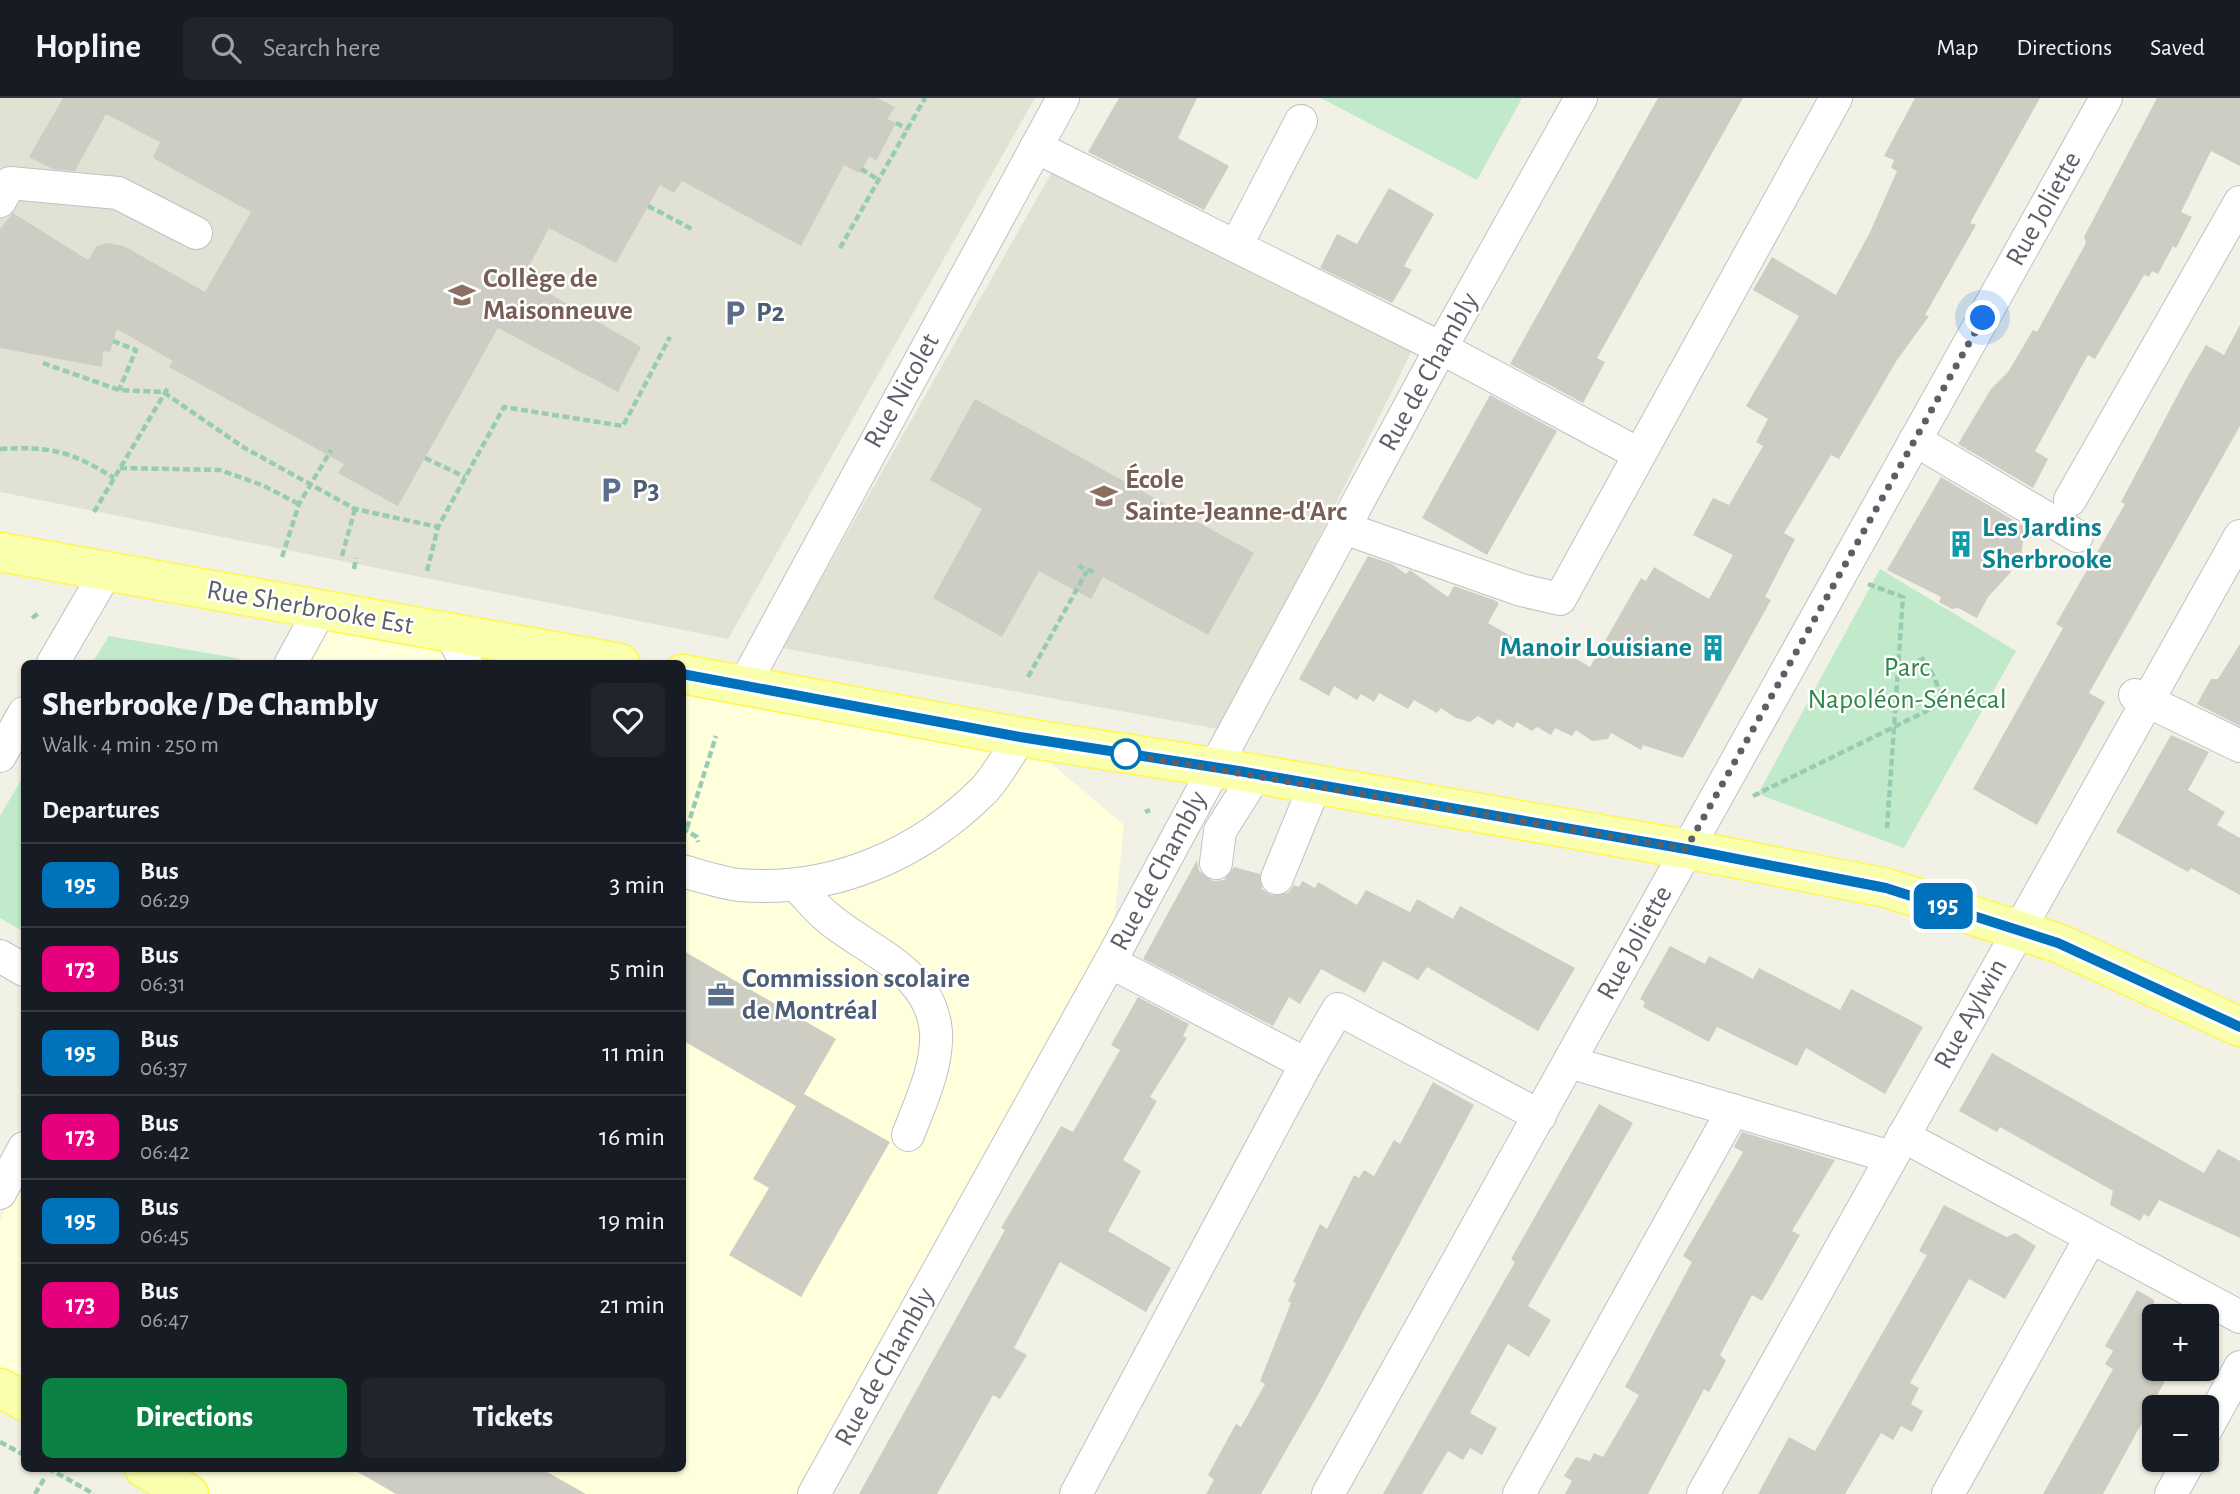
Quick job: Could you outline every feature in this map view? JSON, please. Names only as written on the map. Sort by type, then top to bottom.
[{"type":"main road","name":"Rue Sherbrooke Est","points":[[0,552],[320,610],[458,649],[585,660]]},
{"type":"main road","points":[[686,675],[1020,737],[1256,774],[1686,849],[1886,888],[2058,943],[2240,1027]]},
{"type":"main road","points":[[0,1388],[21,1399]]},
{"type":"main road","points":[[151,1472],[189,1494]]},
{"type":"street","name":"Rue Nicolet","points":[[744,685],[1063,98]]},
{"type":"street","name":"Rue de Chambly","points":[[814,1494],[1110,962],[1441,348],[1581,98]]},
{"type":"street","points":[[1344,528],[1521,590],[1560,599],[1836,98]]},
{"type":"street","name":"Rue Joliette","points":[[1328,1494],[2106,98]]},
{"type":"street","points":[[1236,246],[1301,121]]},
{"type":"street","points":[[1036,146],[1441,348],[1639,454]]},
{"type":"street","points":[[0,201],[10,183],[118,193],[197,233]]},
{"type":"street","points":[[2070,500],[2240,202]]},
{"type":"street","points":[[1915,440],[2077,536]]},
{"type":"street","name":"Rue Aylwin","points":[[1703,1494],[2018,930],[2141,698],[2240,536]]},
{"type":"street","points":[[55,660],[106,572]]},
{"type":"street","points":[[294,660],[320,610]]},
{"type":"street","points":[[2141,698],[2240,746]]},
{"type":"street","points":[[0,756],[21,718]]},
{"type":"street","points":[[686,872],[737,885],[797,886],[862,871],[938,831],[985,788],[1020,737]]},
{"type":"street","points":[[1216,863],[1220,831],[1256,774]]},
{"type":"street","points":[[1277,878],[1315,785]]},
{"type":"street","points":[[797,886],[828,918],[892,959],[925,994],[936,1033],[928,1082],[908,1135]]},
{"type":"street","points":[[0,956],[21,968]]},
{"type":"street","points":[[1110,962],[1306,1064]]},
{"type":"street","points":[[1076,1494],[1338,1009],[1540,1116]]},
{"type":"street","points":[[1569,1062],[1733,1110],[1897,1147],[2091,1237],[2240,1317]]},
{"type":"street","points":[[1518,1494],[1733,1110]]},
{"type":"street","points":[[1,1189],[21,1153]]},
{"type":"street","points":[[1948,1494],[2091,1237]]},
{"type":"street","points":[[2219,1406],[2240,1367]]},
{"type":"street","points":[[2171,1494],[2183,1472]]},
{"type":"path","points":[[840,248],[925,98]]},
{"type":"path","points":[[896,123],[908,129]]},
{"type":"path","points":[[861,169],[879,180]]},
{"type":"path","points":[[648,206],[694,230]]},
{"type":"path","points":[[427,571],[438,527],[504,407],[623,426],[670,337]]},
{"type":"path","points":[[113,341],[136,350],[119,390]]},
{"type":"path","points":[[43,363],[119,390],[163,392],[243,447],[355,509],[438,527]]},
{"type":"path","points":[[94,512],[169,386]]},
{"type":"path","points":[[0,449],[53,448],[81,457],[114,478]]},
{"type":"path","points":[[282,557],[299,504],[331,450]]},
{"type":"path","points":[[425,457],[465,477]]},
{"type":"path","points":[[120,468],[220,470],[262,485],[299,504]]},
{"type":"path","points":[[342,556],[355,509]]},
{"type":"path","points":[[354,569],[356,558]]},
{"type":"path","points":[[1082,565],[1080,567],[1087,571],[1097,573]]},
{"type":"path","points":[[1028,677],[1087,571]]},
{"type":"path","points":[[1874,586],[1903,597],[1887,828]]},
{"type":"path","points":[[32,618],[40,612]]},
{"type":"path","points":[[1746,799],[1945,702],[1926,658],[1896,672]]},
{"type":"path","points":[[686,825],[716,736]]},
{"type":"path","points":[[686,829],[697,837]]},
{"type":"path","points":[[0,1442],[21,1453]]},
{"type":"path","points":[[55,1472],[94,1494]]},
{"type":"path","points":[[35,1494],[44,1479]]},
{"type":"shaded area","name":"Collège de Maisonneuve","points":[[0,98],[1035,98],[728,639],[0,492]]},
{"type":"shaded area","name":"École Sainte-Jeanne-d'Arc","points":[[1060,158],[1416,343],[1223,730],[782,648]]},
{"type":"shaded area","points":[[320,610],[603,660],[293,660]]},
{"type":"shaded area","points":[[686,675],[1020,737],[1124,825],[1110,962],[814,1494],[209,1494],[172,1472],[686,1472]]},
{"type":"shaded area","points":[[21,1174],[21,1382],[0,1370],[0,1220]]},
{"type":"green space","points":[[1321,98],[1522,98],[1477,180]]},
{"type":"green space","name":"Parc Napoléon-Sénécal","points":[[1880,569],[2016,651],[1904,848],[1758,794]]},
{"type":"green space","points":[[109,636],[240,660],[94,660]]},
{"type":"green space","points":[[21,780],[21,930],[0,918],[0,816]]},
{"type":"building","points":[[63,98],[877,98],[895,107],[887,119],[896,123],[876,161],[870,156],[859,173],[844,165],[801,246],[682,181],[674,193],[660,185],[616,263],[549,228],[523,278],[641,347],[618,392],[498,328],[398,506],[338,473],[344,464],[169,367],[173,361],[117,329],[110,352],[103,351],[102,367],[0,348],[0,229],[13,213],[88,260],[97,246],[107,243],[124,246],[205,292],[251,212],[153,158],[160,142],[106,114],[75,171],[53,169],[29,157]]},
{"type":"building","points":[[1119,98],[1197,98],[1178,138],[1229,166],[1204,210],[1088,152]]},
{"type":"building","points":[[1658,98],[1743,98],[1597,358],[1605,362],[1583,403],[1510,364]]},
{"type":"building","points":[[1915,98],[2040,98],[1970,223],[1976,225],[1925,315],[1929,316],[1897,360],[1839,459],[1831,455],[1784,533],[1795,539],[1765,597],[1771,600],[1683,758],[1643,745],[1641,750],[1611,733],[1608,739],[1592,741],[1576,730],[1572,736],[1555,728],[1551,735],[1537,727],[1532,731],[1517,722],[1513,728],[1498,719],[1493,725],[1478,716],[1470,722],[1456,718],[1441,708],[1437,713],[1414,700],[1408,709],[1379,693],[1374,702],[1361,694],[1357,700],[1334,686],[1329,696],[1299,679],[1368,556],[1392,564],[1406,574],[1410,570],[1448,597],[1454,586],[1494,600],[1499,603],[1488,623],[1533,649],[1537,644],[1551,652],[1555,646],[1590,667],[1641,578],[1646,581],[1654,567],[1709,599],[1733,555],[1693,535],[1713,498],[1729,505],[1763,446],[1756,442],[1768,419],[1746,406],[1799,316],[1753,290],[1772,257],[1836,295],[1870,232],[1897,171],[1891,168],[1894,160],[1884,156]]},
{"type":"building","points":[[2157,98],[2240,98],[2240,166],[2211,151],[2181,212],[2192,217],[2176,248],[2173,246],[2158,274],[2152,271],[2149,277],[2144,275],[2095,359],[2088,355],[2035,451],[2048,459],[2033,488],[1958,444],[1991,389],[2008,372],[2033,330],[2037,332],[2086,243],[2084,237]]},
{"type":"building","points":[[1389,188],[1434,214],[1404,266],[1412,270],[1392,303],[1320,268],[1337,234],[1357,244]]},
{"type":"building","points":[[2240,325],[2240,426],[2089,693],[2105,702],[2037,825],[1973,789],[2063,628],[2056,624],[2125,504],[2121,502],[2185,381],[2206,345],[2224,355]]},
{"type":"building","points":[[1490,395],[1557,431],[1487,555],[1422,518]]},
{"type":"building","points":[[975,399],[1254,553],[1208,635],[1103,577],[1091,599],[1039,571],[1002,637],[933,598],[982,509],[930,480]]},
{"type":"building","name":"Les Jardins Sherbrooke","points":[[1941,477],[2037,534],[2023,542],[2021,555],[2012,560],[2011,572],[1988,597],[1977,618],[1958,608],[1952,609],[1939,602],[1941,597],[1887,570]]},
{"type":"building","points":[[2240,644],[2240,726],[2197,704],[2211,679],[2218,679]]},
{"type":"building","points":[[2171,735],[2209,752],[2188,790],[2225,812],[2217,825],[2240,838],[2240,895],[2191,868],[2188,872],[2116,832]]},
{"type":"building","points":[[1197,860],[1199,871],[1213,881],[1224,880],[1234,867],[1260,874],[1262,889],[1271,895],[1288,893],[1294,885],[1299,887],[1302,881],[1315,888],[1318,882],[1357,905],[1366,890],[1410,912],[1417,899],[1453,919],[1460,906],[1575,968],[1538,1031],[1427,967],[1418,980],[1383,961],[1365,993],[1321,969],[1300,1004],[1289,997],[1273,1026],[1143,959]]},
{"type":"building","points":[[1670,946],[1705,964],[1709,956],[1753,979],[1759,968],[1840,1010],[1851,989],[1923,1027],[1885,1094],[1806,1048],[1797,1066],[1717,1027],[1709,1042],[1643,1007],[1645,1002],[1640,999]]},
{"type":"building","points":[[686,952],[836,1039],[804,1094],[890,1142],[801,1297],[729,1255],[769,1188],[753,1179],[796,1106],[686,1042]]},
{"type":"building","points":[[1138,997],[1189,1024],[1183,1036],[1187,1038],[1150,1097],[1157,1101],[1123,1160],[1141,1171],[1108,1231],[1171,1268],[1146,1312],[1060,1262],[1014,1348],[1027,1355],[1000,1399],[993,1395],[937,1494],[859,1494],[1005,1230],[1001,1228],[1061,1126],[1073,1132],[1120,1050],[1111,1045]]},
{"type":"building","points":[[1992,1053],[2204,1173],[2218,1149],[2240,1161],[2240,1238],[2159,1200],[2149,1217],[2144,1214],[2140,1221],[2110,1205],[2113,1191],[2000,1127],[1997,1132],[1959,1111]]},
{"type":"building","points":[[1433,1082],[1474,1105],[1319,1393],[1261,1494],[1206,1494],[1214,1480],[1208,1475],[1236,1424],[1241,1427],[1265,1384],[1260,1381],[1291,1303],[1288,1301],[1296,1283],[1293,1282],[1320,1224],[1327,1229],[1354,1175],[1359,1178],[1364,1170],[1374,1176],[1394,1140],[1400,1144]]},
{"type":"building","points":[[1599,1104],[1633,1123],[1528,1306],[1551,1320],[1529,1357],[1508,1344],[1470,1413],[1497,1428],[1482,1455],[1470,1448],[1463,1460],[1448,1451],[1422,1494],[1383,1494],[1515,1262],[1511,1259]]},
{"type":"building","points":[[1742,1132],[1835,1160],[1792,1231],[1800,1235],[1762,1301],[1752,1295],[1720,1355],[1726,1361],[1709,1392],[1704,1389],[1648,1494],[1565,1494],[1572,1481],[1564,1476],[1576,1457],[1590,1461],[1594,1453],[1603,1457],[1639,1395],[1625,1387],[1692,1262],[1683,1256],[1743,1152],[1734,1147]]},
{"type":"building","points":[[1944,1205],[2007,1237],[2015,1233],[2036,1246],[2005,1299],[1969,1279],[1910,1383],[1919,1388],[1911,1404],[1923,1411],[1912,1432],[1901,1426],[1893,1440],[1881,1433],[1845,1494],[1758,1494],[1789,1437],[1815,1451],[1927,1255],[1919,1251]]},
{"type":"building","points":[[2137,1290],[2154,1300],[2154,1304],[2142,1304],[2142,1381],[2165,1381],[2157,1395],[2142,1395],[2142,1423],[2103,1494],[2043,1494],[2113,1369],[2105,1364],[2113,1351],[2105,1346]]},
{"type":"building","points":[[358,1472],[547,1472],[586,1494],[396,1494]]},
{"type":"bus line","name":"195","points":[[686,675],[1020,737],[1239,771],[1686,849],[1886,888],[2058,943],[2240,1027]]},
{"type":"place","name":"Collège de Maisonneuve","points":[[462,295]]},
{"type":"place","name":"P2","points":[[735,313]]},
{"type":"place","name":"P3","points":[[611,490]]},
{"type":"place","name":"École Sainte-Jeanne-d'Arc","points":[[1104,496]]},
{"type":"place","name":"Les Jardins Sherbrooke","points":[[1961,544]]},
{"type":"place","name":"Manoir Louisiane","points":[[1713,648]]},
{"type":"place","name":"Commission scolaire de Montréal","points":[[721,995]]},
{"type":"route","points":[[1126,754],[1686,849],[1983,318]]}]
